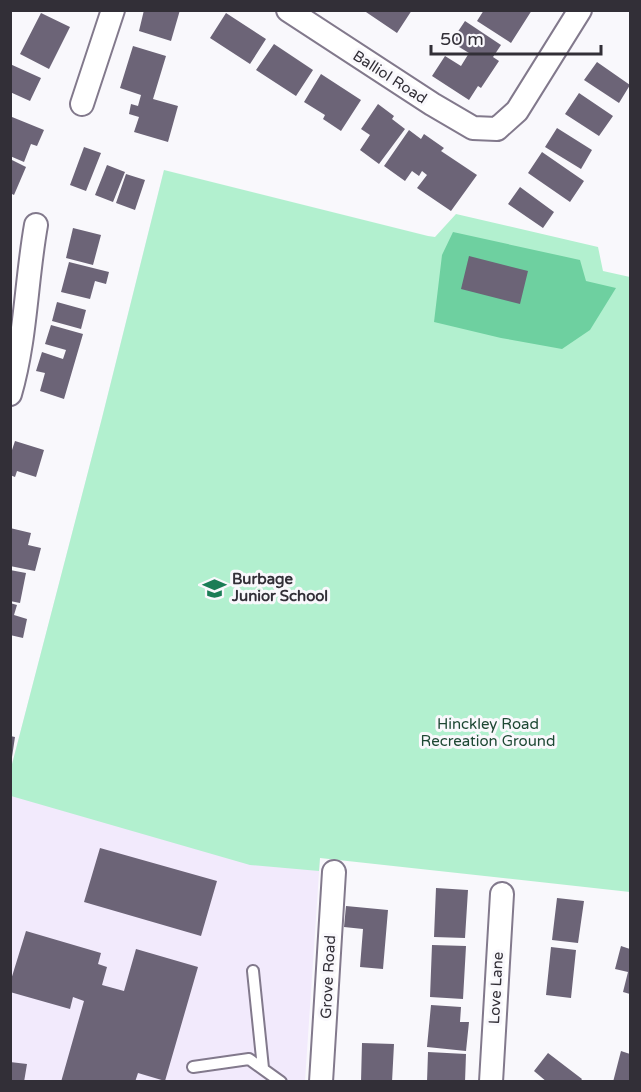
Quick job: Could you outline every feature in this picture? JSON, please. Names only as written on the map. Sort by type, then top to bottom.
[{"type":"street","points":[[82,104],[113,10]]},
{"type":"street","name":"Balliol Road","points":[[288,10],[432,104],[473,128],[497,129],[517,111],[580,10]]},
{"type":"street","points":[[10,394],[23,338],[19,285],[36,225]]},
{"type":"street","name":"Grove Road","points":[[321,1082],[334,872]]},
{"type":"street","name":"Love Lane","points":[[491,1082],[502,894]]},
{"type":"lane","points":[[253,971],[263,1068]]},
{"type":"lane","points":[[193,1067],[249,1059],[281,1082]]},
{"type":"shaded area","name":"Burbage Junior School","points":[[164,170],[320,858],[305,1081],[11,1082],[11,768]]},
{"type":"green space","name":"Hinckley Road Recreation Ground","points":[[164,170],[428,236],[435,237],[456,214],[598,247],[603,271],[630,277],[630,892],[320,858],[319,871],[250,865],[11,796],[11,768]]},
{"type":"green space","points":[[453,232],[580,260],[586,281],[616,288],[590,330],[562,349],[501,338],[434,322],[442,255]]},
{"type":"building","points":[[144,10],[180,10],[171,41],[139,31]]},
{"type":"building","points":[[363,10],[412,10],[397,33]]},
{"type":"building","points":[[484,10],[532,10],[511,43],[477,21]]},
{"type":"building","points":[[41,13],[70,27],[49,69],[20,54]]},
{"type":"building","points":[[226,13],[266,39],[250,64],[210,38]]},
{"type":"building","points":[[465,21],[501,45],[493,57],[499,61],[481,88],[478,86],[469,100],[432,76],[445,56],[461,66],[469,53],[451,42]]},
{"type":"building","points":[[274,44],[313,70],[296,96],[256,70]]},
{"type":"building","points":[[133,46],[166,56],[153,99],[178,106],[168,142],[134,132],[139,117],[129,114],[131,104],[138,106],[141,95],[120,88]]},
{"type":"building","points":[[597,62],[630,85],[619,103],[584,80]]},
{"type":"building","points":[[10,64],[41,78],[30,101],[10,92]]},
{"type":"building","points":[[321,74],[361,100],[341,131],[323,119],[325,115],[304,102]]},
{"type":"building","points":[[579,93],[613,116],[599,136],[565,114]]},
{"type":"building","points":[[378,104],[394,116],[392,119],[405,129],[379,164],[360,150],[370,135],[361,129]]},
{"type":"building","points":[[12,117],[44,130],[37,146],[31,144],[24,162],[10,156]]},
{"type":"building","points":[[557,128],[592,150],[581,169],[545,147]]},
{"type":"building","points":[[409,130],[421,139],[424,134],[444,148],[441,151],[477,175],[451,211],[417,188],[427,175],[422,171],[419,176],[412,171],[405,181],[384,166]]},
{"type":"building","points":[[84,147],[101,153],[86,191],[70,185]]},
{"type":"building","points":[[542,152],[584,181],[570,202],[528,173]]},
{"type":"building","points":[[10,159],[26,167],[14,195],[10,193]]},
{"type":"building","points":[[107,165],[125,172],[113,202],[95,195]]},
{"type":"building","points":[[126,174],[145,180],[135,210],[116,203]]},
{"type":"building","points":[[520,187],[554,212],[543,228],[508,204]]},
{"type":"building","points":[[73,228],[101,235],[93,265],[66,258]]},
{"type":"building","points":[[469,256],[528,271],[520,304],[461,289]]},
{"type":"building","points":[[69,262],[109,272],[106,284],[95,281],[90,299],[61,292]]},
{"type":"building","points":[[57,302],[86,310],[81,329],[52,321]]},
{"type":"building","points":[[51,325],[83,334],[64,399],[40,391],[45,373],[36,371],[42,352],[63,359],[66,350],[45,344]]},
{"type":"building","points":[[15,441],[44,450],[36,477],[17,471],[15,477],[10,475],[10,456]]},
{"type":"building","points":[[10,528],[31,533],[28,545],[41,548],[35,571],[10,566]]},
{"type":"building","points":[[10,570],[26,573],[20,603],[10,601]]},
{"type":"building","points":[[10,603],[17,605],[14,615],[27,619],[23,638],[10,635]]},
{"type":"building","points":[[10,736],[15,737],[12,757],[10,757]]},
{"type":"building","points":[[100,848],[217,881],[201,936],[84,902]]},
{"type":"building","points":[[436,888],[468,890],[465,938],[434,937]]},
{"type":"building","points":[[557,898],[584,901],[578,943],[552,940]]},
{"type":"building","points":[[346,906],[388,910],[383,969],[360,967],[363,929],[344,927]]},
{"type":"building","points":[[26,931],[101,953],[98,964],[107,967],[102,985],[124,991],[136,949],[198,967],[165,1081],[138,1073],[135,1082],[99,1080],[99,1082],[61,1082],[84,1001],[73,997],[70,1009],[10,992],[10,983]]},
{"type":"building","points":[[432,945],[466,946],[463,999],[430,997]]},
{"type":"building","points":[[621,946],[630,949],[630,994],[623,992],[628,972],[615,969]]},
{"type":"building","points":[[551,947],[576,950],[571,998],[546,995]]},
{"type":"building","points":[[431,1005],[461,1007],[460,1022],[469,1022],[466,1051],[427,1047]]},
{"type":"building","points":[[362,1043],[394,1044],[392,1082],[361,1082]]},
{"type":"building","points":[[621,1051],[630,1054],[630,1082],[613,1082]]},
{"type":"building","points":[[428,1052],[466,1054],[465,1082],[427,1082]]},
{"type":"building","points":[[548,1053],[582,1079],[580,1082],[547,1082],[534,1071]]},
{"type":"building","points":[[10,1062],[27,1064],[24,1082],[10,1081]]},
{"type":"place","name":"Burbage Junior School","points":[[214,588]]}]
